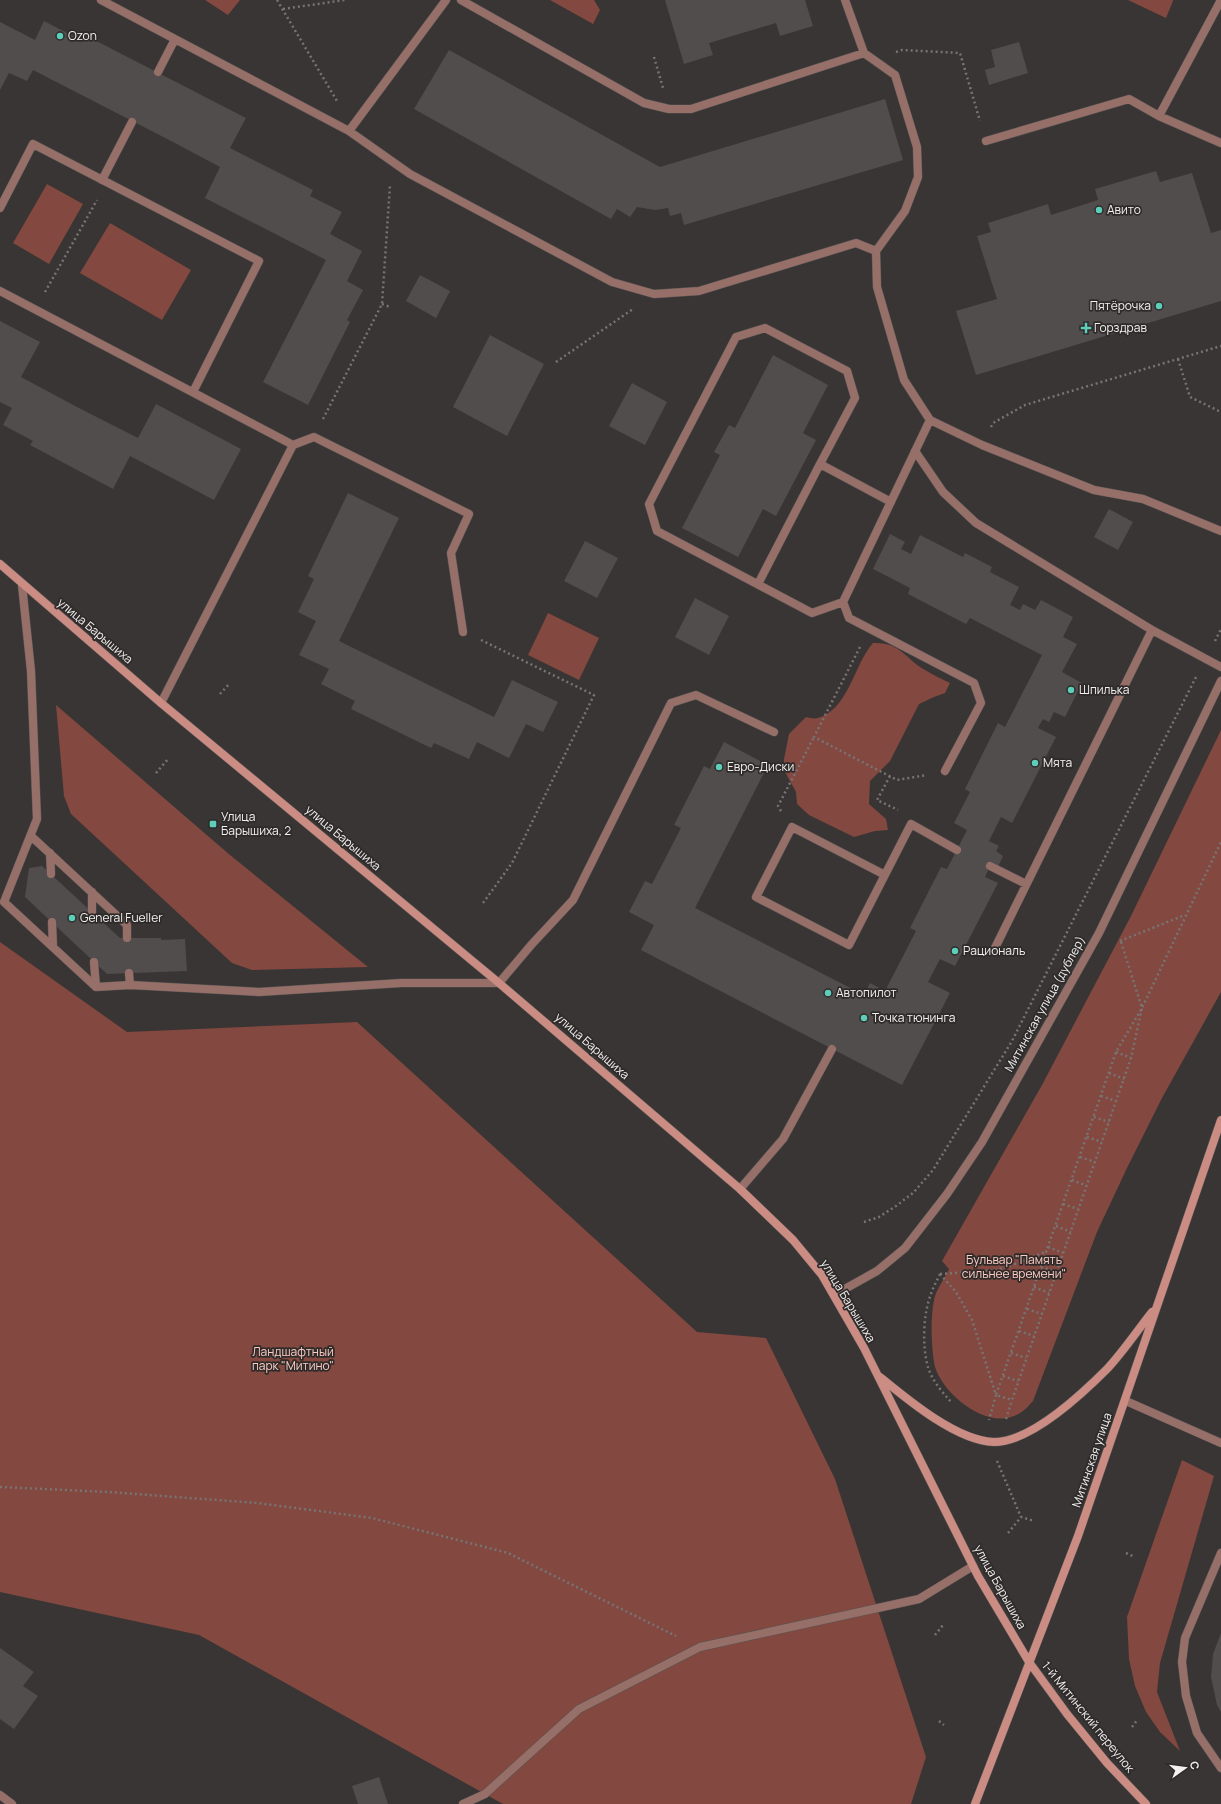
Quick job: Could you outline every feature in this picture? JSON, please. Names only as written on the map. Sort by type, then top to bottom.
[{"type":"main road","name":"улица Барышиха","points":[[0,564],[22,585],[161,703],[499,983],[740,1189],[794,1240],[822,1275],[834,1295],[877,1376],[973,1566],[1028,1662]]},
{"type":"main road","name":"Митинская улица","points":[[974,1804],[1078,1536],[1126,1401],[1156,1307],[1221,1120]]},
{"type":"main road","points":[[877,1376],[926,1414],[971,1437],[994,1442],[1005,1440],[1025,1434],[1054,1416],[1107,1369],[1156,1307]]},
{"type":"main road","name":"1-й Митинский переулок","points":[[1028,1662],[1107,1763],[1146,1804]]},
{"type":"street","points":[[102,0],[351,129],[410,174],[612,282],[654,294],[699,292],[856,243],[876,252]]},
{"type":"street","points":[[351,129],[446,0]]},
{"type":"street","points":[[461,0],[644,103],[669,109],[692,109],[864,53]]},
{"type":"street","points":[[845,0],[864,53],[895,75],[917,147],[918,177],[905,211],[876,252],[877,287],[904,380],[930,420],[982,445],[1094,490],[1143,499],[1221,531]]},
{"type":"street","points":[[1159,116],[1221,0]]},
{"type":"street","points":[[158,72],[175,39]]},
{"type":"street","points":[[986,141],[1129,99],[1159,116],[1221,143]]},
{"type":"street","points":[[102,180],[132,122]]},
{"type":"street","points":[[0,208],[32,144],[259,261],[192,392]]},
{"type":"street","points":[[0,291],[293,445]]},
{"type":"street","points":[[758,584],[855,398],[847,371],[765,328],[736,337],[648,504],[657,531],[812,613],[843,602]]},
{"type":"street","points":[[930,420],[843,602],[848,618],[974,683],[981,703],[945,771]]},
{"type":"street","points":[[161,703],[293,445],[314,437],[469,514],[451,553],[463,632]]},
{"type":"street","points":[[915,451],[943,492],[976,522],[1152,630],[1221,667]]},
{"type":"street","points":[[820,464],[891,502]]},
{"type":"street","points":[[22,585],[31,670],[37,820],[4,902],[96,987],[130,985],[259,992],[401,983],[499,983],[532,944],[573,900],[671,703],[696,695],[774,732]]},
{"type":"street","points":[[994,950],[1152,630]]},
{"type":"street","name":"Митинская улица (дублер)","points":[[834,1295],[877,1271],[905,1248],[947,1194],[982,1142],[1099,933],[1221,681]]},
{"type":"street","points":[[885,875],[792,827],[756,897],[849,945],[885,875],[911,824],[957,850]]},
{"type":"street","points":[[31,836],[127,925],[127,938]]},
{"type":"street","points":[[50,853],[51,874]]},
{"type":"street","points":[[990,866],[1026,884]]},
{"type":"street","points":[[92,892],[92,913]]},
{"type":"street","points":[[52,922],[53,947]]},
{"type":"street","points":[[94,962],[96,987]]},
{"type":"street","points":[[129,974],[130,985]]},
{"type":"street","points":[[740,1189],[783,1139],[832,1049]]},
{"type":"street","points":[[1126,1401],[1221,1444]]},
{"type":"street","points":[[1221,1553],[1185,1638],[1182,1662],[1186,1696],[1197,1733],[1221,1768]]},
{"type":"street","points":[[463,1804],[485,1794],[580,1709],[700,1647],[919,1599],[973,1566]]},
{"type":"street","points":[[0,1795],[12,1804]]},
{"type":"path","points":[[277,0],[351,129]]},
{"type":"path","points":[[283,9],[345,0]]},
{"type":"path","points":[[902,50],[960,53],[986,141]]},
{"type":"path","points":[[654,57],[669,109]]},
{"type":"path","points":[[314,437],[382,304],[392,161]]},
{"type":"path","points":[[35,309],[96,202],[102,180]]},
{"type":"path","points":[[382,304],[390,307]]},
{"type":"path","points":[[556,362],[630,311]]},
{"type":"path","points":[[993,423],[1025,405],[1221,346]]},
{"type":"path","points":[[1178,359],[1190,397],[1221,412]]},
{"type":"path","points":[[792,827],[778,806],[870,629]]},
{"type":"path","points":[[864,1222],[879,1217],[913,1194],[933,1170],[1007,1047],[1221,629]]},
{"type":"path","points":[[463,632],[594,695],[512,863],[483,903]]},
{"type":"path","points":[[220,694],[229,684]]},
{"type":"path","points":[[814,737],[897,780],[945,771]]},
{"type":"path","points":[[156,773],[169,758]]},
{"type":"path","points":[[890,776],[878,800],[903,813],[911,824]]},
{"type":"path","points":[[988,1424],[996,1395],[1116,1052],[1142,1008],[1221,842]]},
{"type":"path","points":[[1117,941],[1121,942],[1186,914]]},
{"type":"path","points":[[1004,1426],[1026,1358],[1132,1058],[1142,1008],[1121,942]]},
{"type":"path","points":[[1116,1052],[1132,1058]]},
{"type":"path","points":[[1109,1073],[1124,1079]]},
{"type":"path","points":[[1101,1096],[1116,1101]]},
{"type":"path","points":[[1094,1117],[1109,1122]]},
{"type":"path","points":[[1087,1137],[1102,1142]]},
{"type":"path","points":[[1080,1157],[1095,1162]]},
{"type":"path","points":[[1072,1180],[1087,1186]]},
{"type":"path","points":[[1063,1204],[1078,1209]]},
{"type":"path","points":[[1056,1226],[1071,1232]]},
{"type":"path","points":[[1048,1247],[1063,1253]]},
{"type":"path","points":[[940,1274],[996,1270],[1047,1252]]},
{"type":"path","points":[[1041,1267],[1057,1272]]},
{"type":"path","points":[[940,1274],[956,1292],[972,1320],[996,1395]]},
{"type":"path","points":[[940,1274],[930,1295],[924,1346],[928,1368],[937,1385],[956,1407]]},
{"type":"path","points":[[1034,1287],[1049,1293]]},
{"type":"path","points":[[1027,1309],[1042,1314]]},
{"type":"path","points":[[1019,1331],[1034,1336]]},
{"type":"path","points":[[1011,1353],[1026,1358]]},
{"type":"path","points":[[1003,1376],[1018,1381]]},
{"type":"path","points":[[996,1395],[1012,1400]]},
{"type":"path","points":[[996,1460],[1021,1517],[1034,1521]]},
{"type":"path","points":[[0,1487],[109,1492],[257,1503],[372,1518],[508,1553],[700,1647]]},
{"type":"path","points":[[1008,1533],[1021,1517]]},
{"type":"path","points":[[1126,1553],[1135,1556]]},
{"type":"path","points":[[935,1635],[943,1626]]},
{"type":"path","points":[[1132,1727],[1138,1719]]},
{"type":"path","points":[[939,1721],[944,1725]]},
{"type":"green space","points":[[205,0],[240,0],[228,15]]},
{"type":"green space","points":[[550,0],[594,0],[600,10],[593,24]]},
{"type":"green space","points":[[1128,0],[1173,0],[1173,1],[1166,18]]},
{"type":"green space","points":[[47,184],[83,204],[49,264],[13,243]]},
{"type":"green space","points":[[110,223],[191,270],[162,320],[80,273]]},
{"type":"green space","points":[[548,613],[599,638],[579,680],[528,655]]},
{"type":"green space","points":[[873,643],[882,643],[896,648],[925,670],[950,683],[945,693],[919,704],[890,761],[870,781],[869,804],[886,819],[888,830],[875,831],[854,837],[809,815],[797,804],[796,792],[784,770],[784,759],[789,734],[806,717],[818,718],[828,713],[837,705],[844,696],[866,652]]},
{"type":"green space","points":[[56,705],[230,855],[368,967],[252,970],[232,963],[71,814],[64,796]]},
{"type":"green space","name":"Бульвар \"Память сильнее времени\"","points":[[1221,730],[1221,992],[1162,1098],[1097,1232],[1033,1401],[1017,1415],[1000,1419],[988,1417],[976,1412],[955,1397],[939,1377],[935,1367],[932,1332],[933,1303],[936,1293],[949,1269],[942,1261],[1042,1085],[1131,916]]},
{"type":"green space","name":"Ландшафтный парк \"Митино\"","points":[[0,942],[127,1032],[357,1022],[697,1332],[766,1338],[835,1479],[926,1757],[911,1804],[503,1804],[199,1635],[0,1592]]},
{"type":"green space","points":[[1182,1460],[1214,1476],[1160,1663],[1157,1692],[1180,1751],[1160,1732],[1146,1712],[1135,1686],[1129,1659],[1127,1617]]},
{"type":"building","points":[[665,0],[805,0],[813,26],[780,36],[776,23],[709,43],[713,55],[684,64]]},
{"type":"building","points":[[44,21],[73,36],[75,30],[246,118],[230,148],[313,190],[310,196],[342,212],[330,234],[362,251],[347,281],[363,290],[347,320],[350,322],[308,405],[263,382],[326,260],[205,198],[220,167],[173,142],[33,70],[27,81],[9,73],[0,90],[0,22],[35,40]]},
{"type":"building","points":[[1019,42],[1028,73],[989,85],[985,70],[995,67],[991,50]]},
{"type":"building","points":[[449,50],[660,167],[885,99],[903,160],[684,225],[681,213],[670,216],[668,208],[655,210],[637,207],[630,217],[617,209],[611,219],[414,109]]},
{"type":"building","points":[[1156,171],[1160,182],[1192,173],[1211,233],[1221,230],[1221,301],[976,375],[956,311],[997,299],[977,236],[991,232],[988,223],[1048,204],[1051,215],[1098,200],[1095,189]]},
{"type":"building","points":[[420,275],[450,291],[436,318],[406,301]]},
{"type":"building","points":[[0,321],[40,342],[21,377],[77,407],[138,438],[156,404],[241,449],[214,500],[130,456],[113,489],[30,445],[33,441],[3,425],[12,408],[0,402]]},
{"type":"building","points":[[490,335],[544,364],[507,436],[453,407]]},
{"type":"building","points":[[773,355],[828,385],[803,433],[816,440],[776,516],[763,509],[738,557],[682,528],[720,455],[714,452],[729,425],[735,428]]},
{"type":"building","points":[[632,383],[667,402],[645,445],[609,426]]},
{"type":"building","points":[[348,493],[399,518],[339,641],[494,717],[512,680],[558,702],[543,732],[526,724],[509,758],[477,742],[469,759],[434,743],[431,748],[351,709],[355,701],[321,684],[329,669],[299,655],[316,621],[298,612],[314,579],[308,576]]},
{"type":"building","points":[[1109,509],[1133,522],[1118,550],[1094,537]]},
{"type":"building","points":[[890,534],[905,542],[901,549],[911,554],[920,535],[963,557],[965,553],[992,567],[990,572],[1019,587],[1010,605],[1020,610],[1023,604],[1035,610],[1041,600],[1073,617],[1063,637],[1077,644],[1062,672],[1082,683],[1065,717],[1054,712],[1049,722],[1043,719],[1038,728],[1056,737],[1012,823],[1001,817],[989,841],[999,846],[996,851],[1003,856],[998,867],[991,864],[985,877],[998,883],[955,966],[940,959],[928,982],[950,993],[902,1085],[641,950],[654,925],[629,912],[645,881],[652,884],[681,828],[674,825],[704,766],[710,769],[724,742],[768,765],[695,908],[864,995],[870,983],[885,991],[916,931],[910,928],[941,867],[947,869],[967,830],[954,823],[970,792],[965,789],[998,723],[1005,727],[1042,655],[970,618],[966,624],[908,594],[910,588],[873,569]]},
{"type":"building","points":[[585,541],[618,558],[597,598],[564,581]]},
{"type":"building","points":[[695,598],[729,616],[709,655],[675,637]]},
{"type":"building","name":"General Fueller","points":[[42,866],[120,938],[161,938],[161,940],[185,939],[187,971],[107,974],[25,897],[29,868]]},
{"type":"building","points":[[1221,1633],[1221,1712],[1217,1705],[1211,1677],[1213,1654]]},
{"type":"building","points":[[0,1648],[34,1672],[23,1686],[38,1696],[14,1729],[0,1719]]},
{"type":"building","points":[[379,1777],[388,1804],[358,1804],[352,1786]]},
{"type":"place","name":"Ozon","points":[[60,36]]},
{"type":"place","name":"Авито","points":[[1099,210]]},
{"type":"place","name":"Пятёрочка","points":[[1159,306]]},
{"type":"place","name":"Горздрав","points":[[1086,328]]},
{"type":"place","name":"Шпилька","points":[[1071,690]]},
{"type":"place","name":"Мята","points":[[1035,763]]},
{"type":"place","name":"Евро-Диски","points":[[719,767]]},
{"type":"place","name":"Улица Барышиха, 2","points":[[213,824]]},
{"type":"place","name":"General Fueller","points":[[72,918]]},
{"type":"place","name":"Рациональ","points":[[955,951]]},
{"type":"place","name":"Автопилот","points":[[828,993]]},
{"type":"place","name":"Точка тюнинга","points":[[864,1018]]}]
